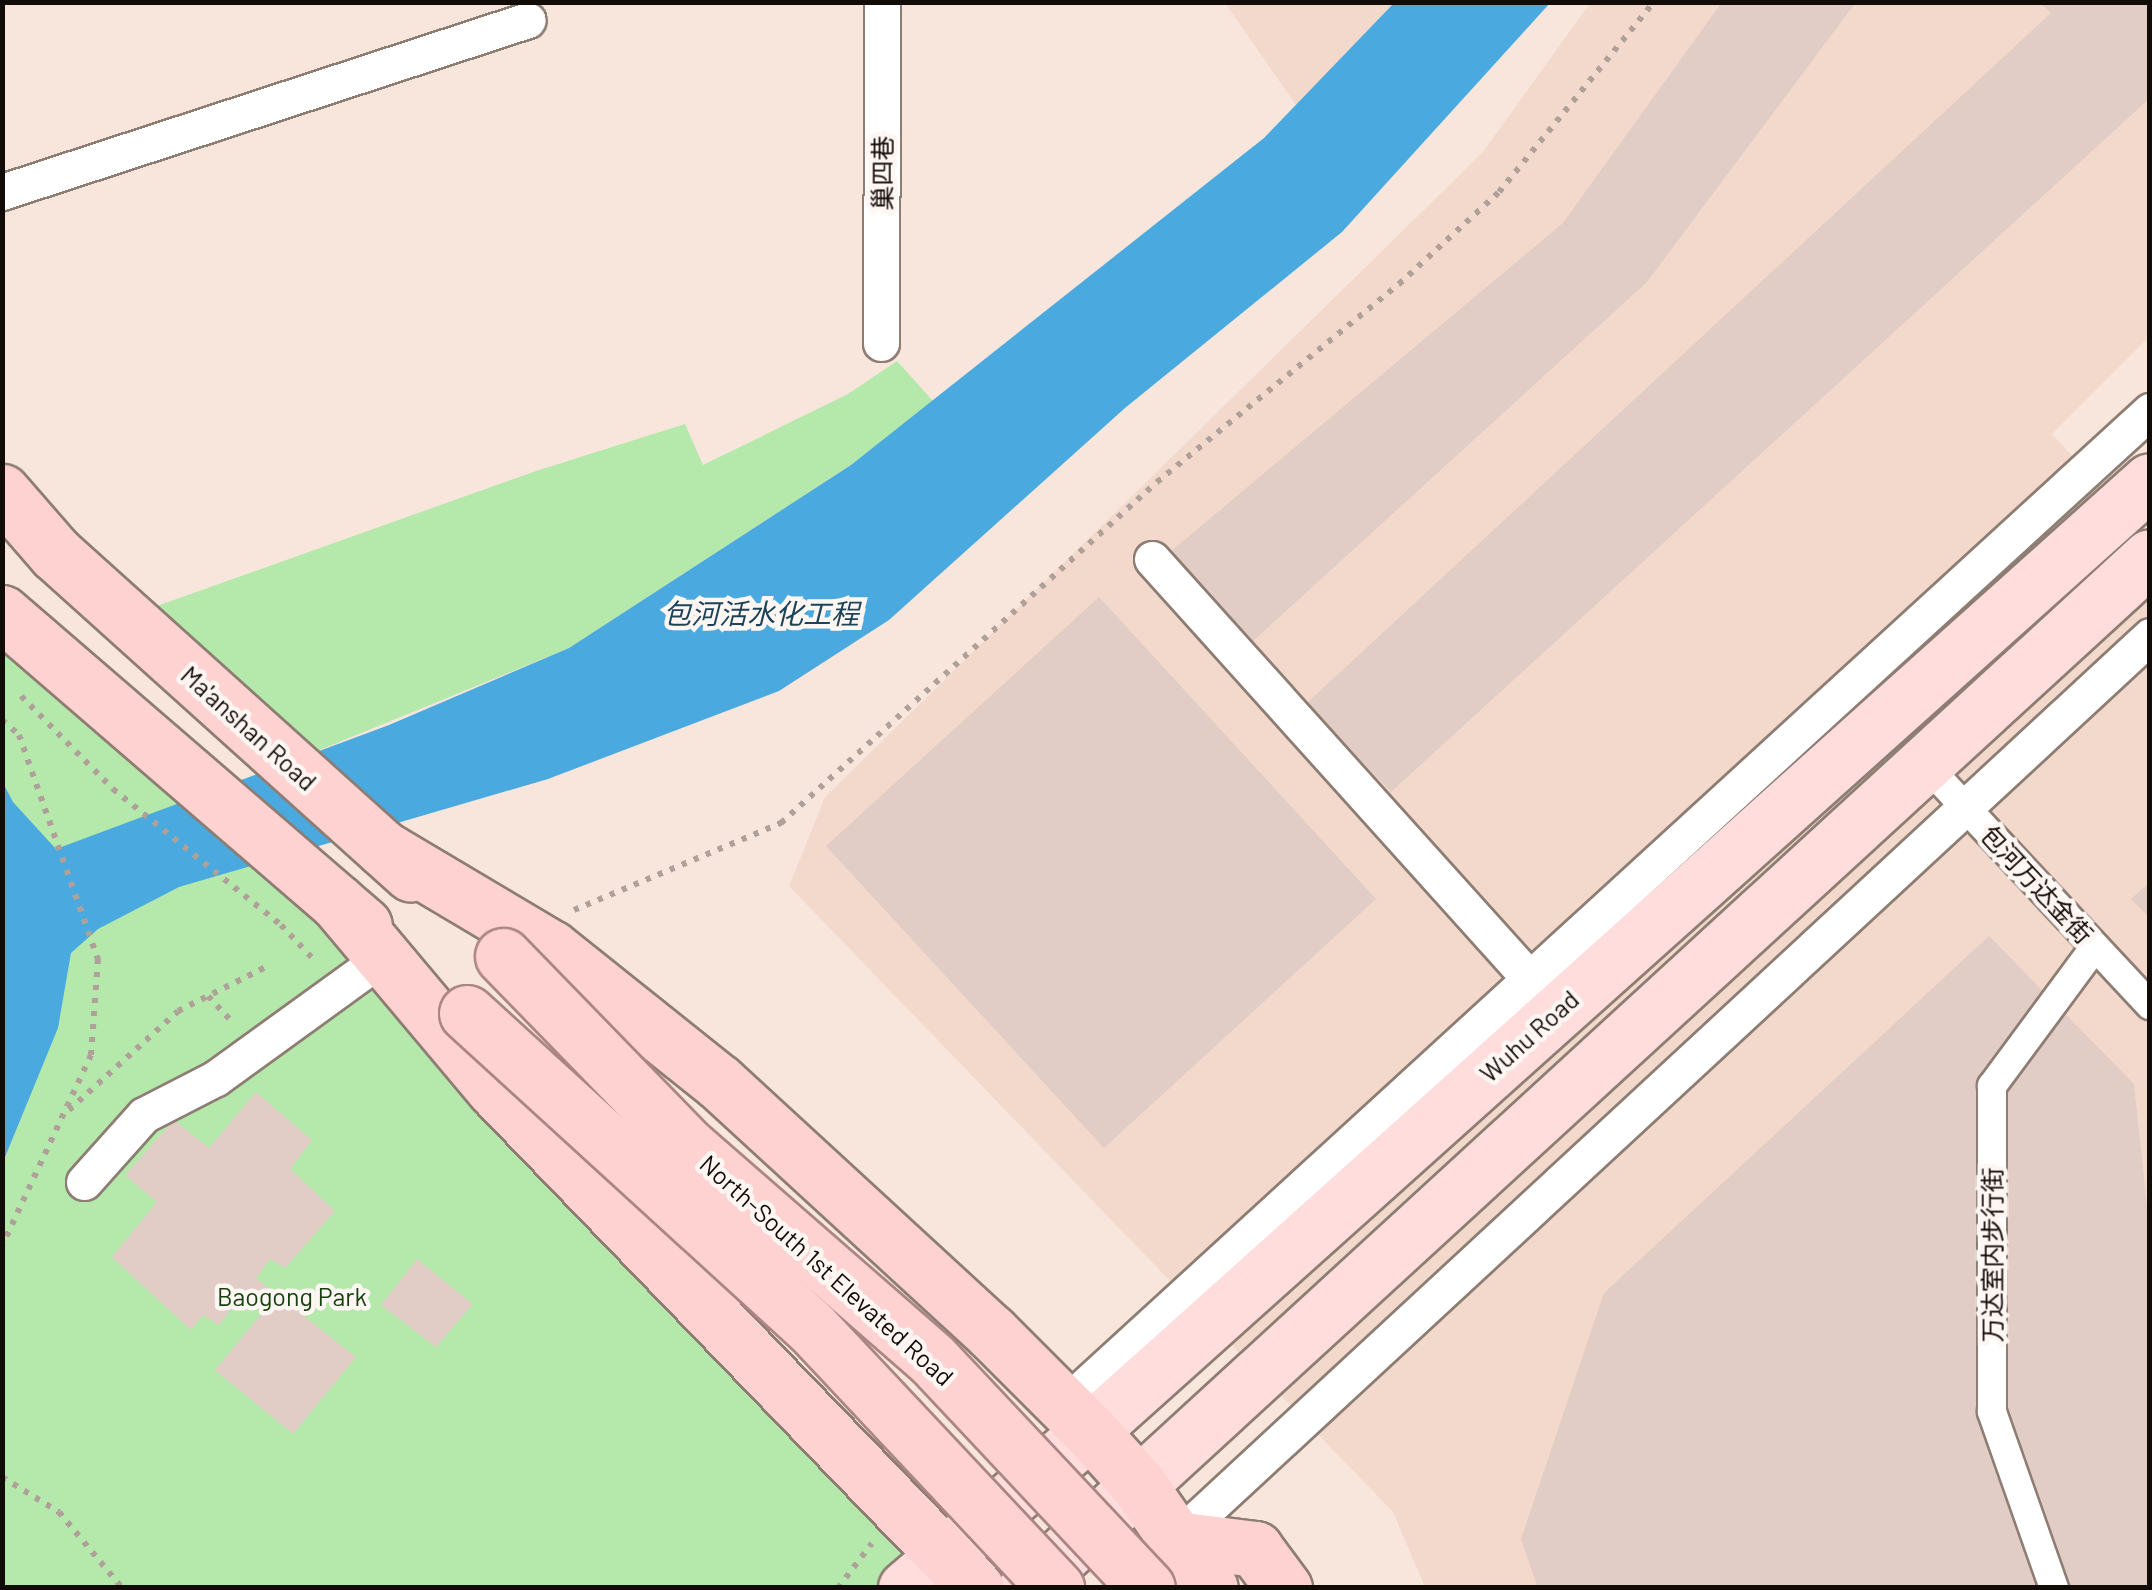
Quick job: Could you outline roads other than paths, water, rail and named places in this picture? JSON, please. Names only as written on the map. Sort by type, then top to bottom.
[{"type":"highway","name":"Ma'anshan Road","points":[[2,492],[54,553],[502,956]]},
{"type":"highway","points":[[2,613],[336,902],[495,1090],[942,1576]]},
{"type":"highway","points":[[384,850],[552,948],[719,1082],[992,1332],[1077,1419],[1138,1484],[1210,1588]]},
{"type":"highway","name":"North-South 1st Elevated Road","points":[[336,902],[466,1014],[812,1328],[1056,1588]]},
{"type":"highway","name":"North-South 1st Elevated Road","points":[[502,956],[689,1147],[932,1360],[1147,1588]]},
{"type":"highway","points":[[1175,1539],[1224,1557],[1246,1588]]},
{"type":"highway","points":[[1175,1539],[1255,1549],[1284,1588]]},
{"type":"main road","name":"Wuhu Road","points":[[942,1576],[1077,1419],[2150,480]]},
{"type":"main road","points":[[1026,1588],[2150,557]]},
{"type":"street","name":"巢四巷","points":[[882,2],[882,344]]},
{"type":"street","points":[[2,192],[528,20]]},
{"type":"street","points":[[1077,1419],[1529,978],[2150,411]]},
{"type":"street","points":[[1152,559],[1529,978]]},
{"type":"street","points":[[1175,1539],[2150,636]]},
{"type":"street","name":"包河万达金街","points":[[1924,763],[2150,1005]]},
{"type":"street","name":"万达室内步行街","points":[[2054,1588],[1992,1412],[1992,1086],[2096,947]]},
{"type":"street","points":[[84,1182],[144,1115],[216,1078],[383,957]]},
{"type":"water","name":"包河活水化工程","points":[[1394,3],[1550,3],[1342,232],[1125,408],[889,620],[779,691],[548,779],[179,887],[98,929],[71,953],[58,1028],[3,1162],[2,781],[13,802],[56,849],[389,725],[569,648],[851,465],[1264,138]]},
{"type":"park label","name":"Baogong Park","points":[[292,1296]]}]
